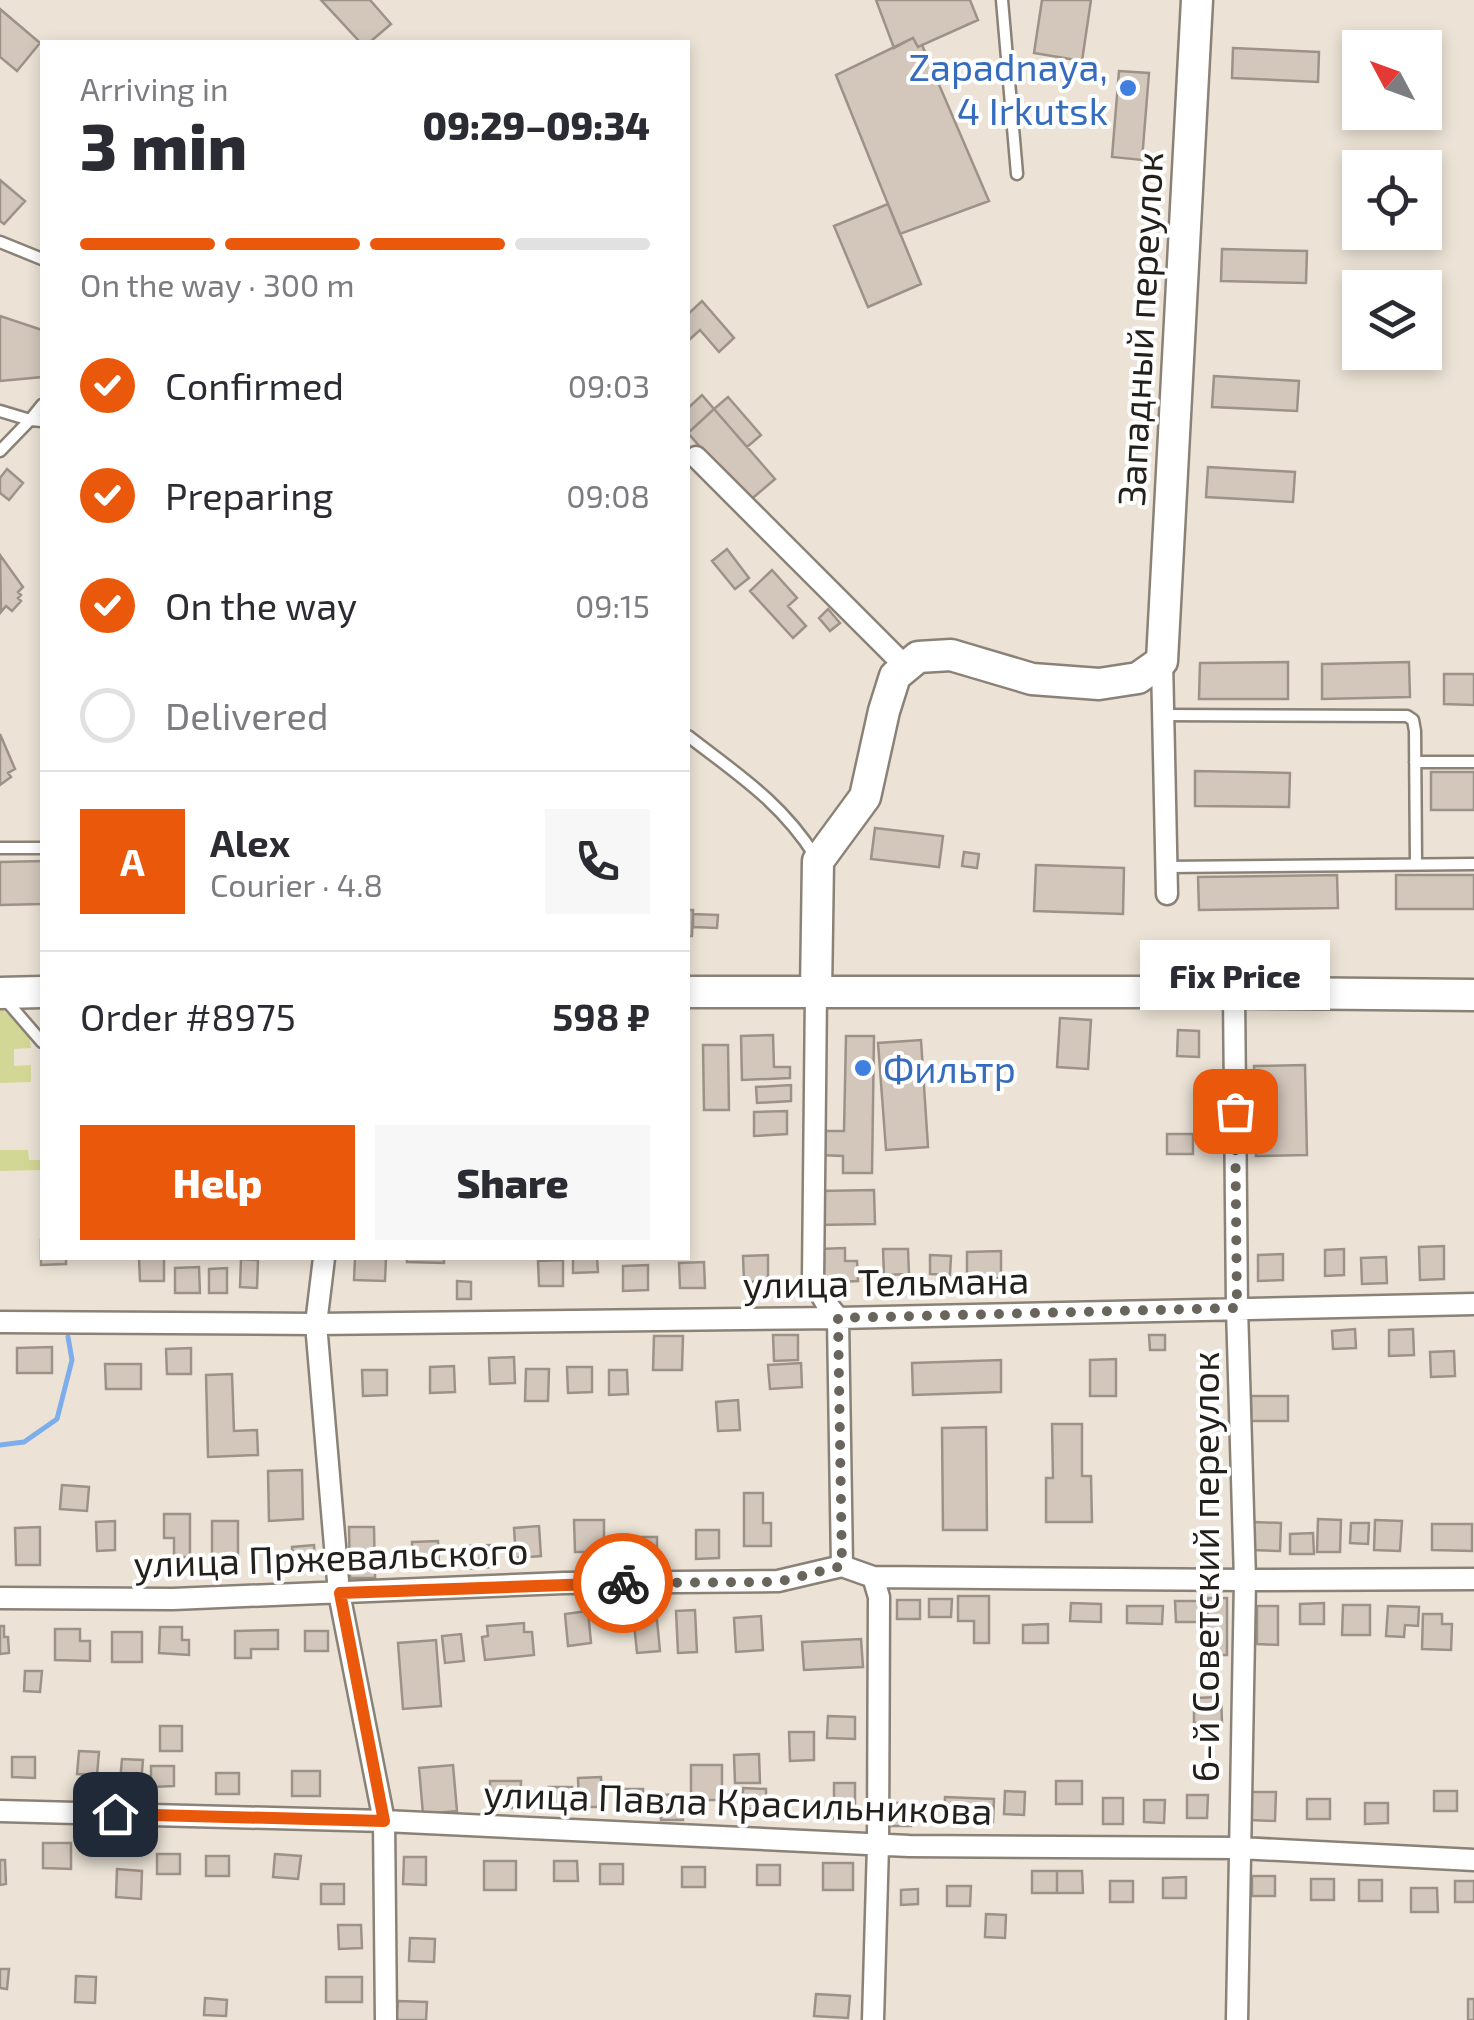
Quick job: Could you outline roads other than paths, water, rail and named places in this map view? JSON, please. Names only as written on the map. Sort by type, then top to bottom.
[{"type":"street","name":"Западный переулок","points":[[1162,662],[1197,0]]},
{"type":"street","points":[[696,457],[906,667]]},
{"type":"street","points":[[1162,662],[1138,678],[1099,684],[1032,679],[951,655],[918,658],[895,676],[865,797],[818,861],[813,1280],[838,1318],[842,1566],[873,1577],[1474,1579]]},
{"type":"street","points":[[1162,662],[1167,894]]},
{"type":"street","points":[[0,993],[40,992]]},
{"type":"street","points":[[690,992],[1474,995]]},
{"type":"street","name":"6-й Советский переулок","points":[[1234,992],[1237,1308],[1246,1580],[1236,2020]]},
{"type":"street","points":[[324,1260],[316,1324],[340,1593],[384,1821],[386,2020]]},
{"type":"street","name":"улица Тельмана","points":[[0,1322],[316,1324],[838,1318],[1474,1304]]},
{"type":"street","name":"улица Пржевальского","points":[[0,1598],[173,1599],[564,1583],[778,1582],[842,1566]]},
{"type":"street","points":[[873,1577],[879,1597],[873,2020]]},
{"type":"street","name":"улица Павла Красильникова","points":[[0,1811],[384,1821],[878,1845],[1240,1848],[1474,1860]]},
{"type":"lane","points":[[1002,0],[1017,174]]},
{"type":"lane","points":[[0,242],[40,258]]},
{"type":"lane","points":[[0,411],[36,420]]},
{"type":"lane","points":[[0,451],[36,420]]},
{"type":"lane","points":[[1163,715],[1407,716],[1413,720],[1416,864]]},
{"type":"lane","points":[[690,738],[773,802],[818,861]]},
{"type":"lane","points":[[1415,762],[1474,762]]},
{"type":"lane","points":[[0,848],[40,848]]},
{"type":"lane","points":[[1166,867],[1474,864]]},
{"type":"lane","points":[[0,993],[40,1040]]},
{"type":"waterway","points":[[0,1445],[24,1442],[57,1419],[72,1360],[68,1337]]},
{"type":"place","name":"Zapadnaya, 4 Irkutsk","points":[[1128,88]]},
{"type":"place","name":"Фильтр","points":[[863,1068]]},
{"type":"place","name":"Fix Price","points":[[1235,1111]]}]
